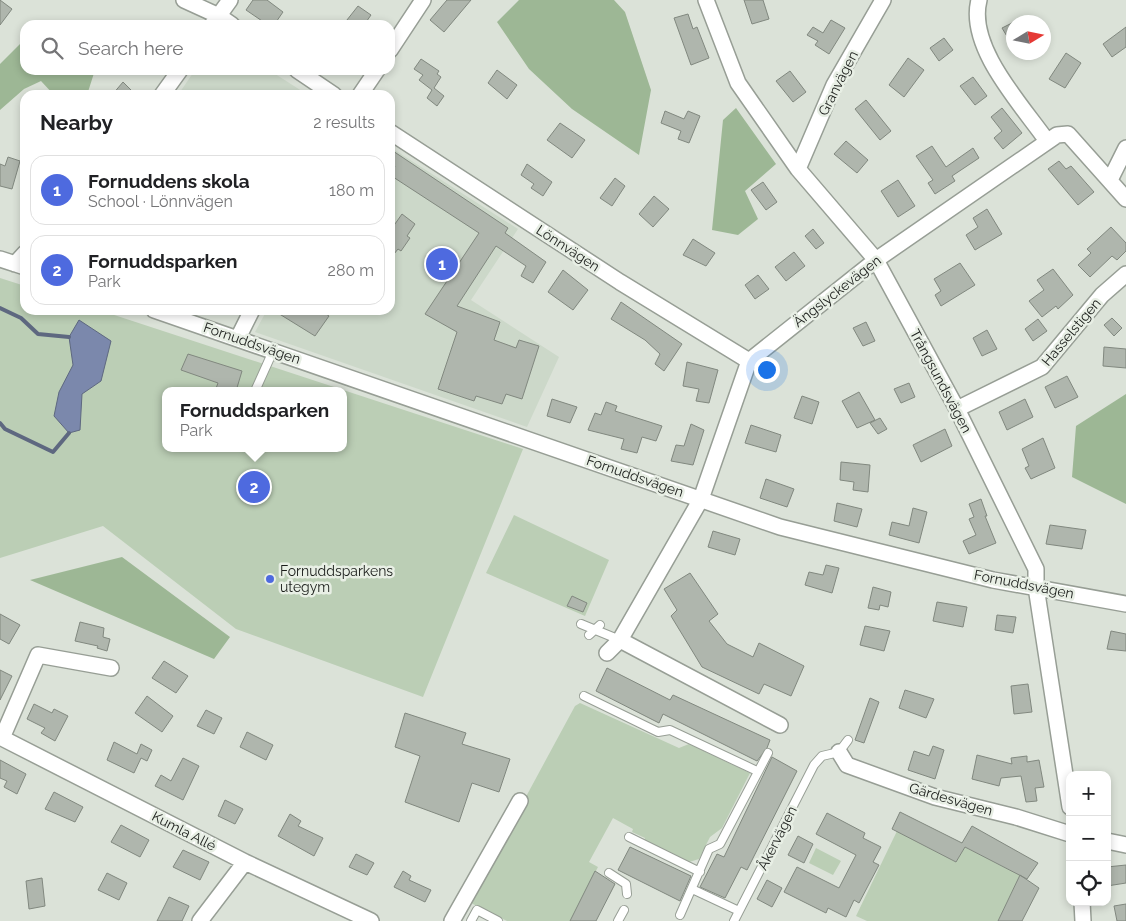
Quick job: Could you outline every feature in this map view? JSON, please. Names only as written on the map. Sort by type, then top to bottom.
[{"type":"street","points":[[184,0],[216,20],[230,0]]},
{"type":"street","points":[[395,42],[423,0]]},
{"type":"street","name":"Trångsundsvägen","points":[[706,0],[738,83],[798,169],[876,260],[957,409],[1036,569],[1036,587],[1066,781]]},
{"type":"street","name":"Granvägen","points":[[798,169],[834,85],[883,0]]},
{"type":"street","points":[[979,0],[977,9],[979,35],[992,64],[1047,141],[1057,135],[1068,134],[1126,199]]},
{"type":"street","points":[[166,90],[176,75]]},
{"type":"street","points":[[305,75],[327,90]]},
{"type":"street","points":[[363,90],[373,75]]},
{"type":"street","name":"Lönnvägen","points":[[395,135],[620,282],[749,361]]},
{"type":"street","name":"Ängslyckevägen","points":[[749,361],[876,260],[1047,141]]},
{"type":"street","points":[[1110,180],[1126,148]]},
{"type":"street","points":[[0,259],[20,261]]},
{"type":"street","name":"Hasselstigen","points":[[957,409],[1042,367],[1102,295],[1126,274]]},
{"type":"street","name":"Fornuddsvägen","points":[[169,315],[780,527],[993,580],[1126,604]]},
{"type":"street","points":[[238,338],[250,315]]},
{"type":"street","points":[[607,654],[620,640],[701,499],[749,361]]},
{"type":"street","points":[[620,640],[778,730]]},
{"type":"street","points":[[1,737],[38,656],[111,668]]},
{"type":"street","name":"Kumla Allé","points":[[1,737],[245,862],[371,921]]},
{"type":"street","name":"Gärdesvägen","points":[[839,752],[847,765],[935,797],[1016,817],[1066,833]]},
{"type":"street","points":[[452,921],[520,801]]},
{"type":"street","points":[[1111,842],[1126,845]]},
{"type":"street","points":[[200,921],[245,862]]},
{"type":"street","points":[[1082,906],[1083,921]]},
{"type":"lane","points":[[257,387],[273,351]]},
{"type":"lane","points":[[581,624],[620,640]]},
{"type":"lane","points":[[584,696],[658,732],[670,730],[757,770]]},
{"type":"lane","points":[[839,752],[848,740]]},
{"type":"lane","name":"Åkervägen","points":[[734,921],[814,765],[822,756],[839,752]]},
{"type":"lane","points":[[680,916],[710,850],[720,844],[757,770],[768,753]]},
{"type":"lane","points":[[629,836],[700,872]]},
{"type":"lane","points":[[608,873],[626,884],[627,894]]},
{"type":"lane","points":[[692,889],[739,911]]},
{"type":"lane","points":[[471,921],[477,910],[498,921]]},
{"type":"lane","points":[[618,921],[624,910]]},
{"type":"shaded area","points":[[192,75],[277,75],[300,90],[181,90]]},
{"type":"shaded area","points":[[395,150],[518,229],[471,300],[559,357],[527,427],[255,332],[264,315],[395,315]]},
{"type":"shaded area","points":[[0,278],[20,284],[20,315],[114,315],[334,387],[162,387],[162,452],[347,452],[347,391],[523,449],[423,697],[236,629],[103,526],[0,558]]},
{"type":"shaded area","points":[[514,515],[609,560],[585,616],[486,573]]},
{"type":"shaded area","points":[[580,703],[679,748],[689,744],[750,773],[722,828],[710,837],[699,859],[689,862],[644,841],[645,838],[632,832],[633,829],[613,818],[589,862],[598,867],[570,921],[507,921],[469,902],[575,706]]},
{"type":"shaded area","points":[[897,831],[956,862],[965,847],[1020,875],[998,921],[867,921],[856,916]]},
{"type":"shaded area","points":[[816,848],[841,861],[833,875],[809,863]]},
{"type":"green space","points":[[519,0],[614,0],[625,12],[651,90],[639,155],[572,109],[529,69],[497,22]]},
{"type":"green space","points":[[20,44],[20,75],[93,75],[89,90],[49,90],[41,81],[20,90],[20,92],[0,110],[0,64]]},
{"type":"green space","points":[[736,108],[776,164],[745,191],[758,219],[738,235],[712,230],[723,120]]},
{"type":"green space","points":[[1126,394],[1126,504],[1072,477],[1076,426]]},
{"type":"green space","points":[[122,557],[230,637],[214,659],[30,580]]},
{"type":"water","points":[[79,320],[111,341],[101,381],[82,394],[80,430],[69,433],[54,416],[59,392],[73,365],[69,337]]},
{"type":"building","points":[[0,0],[12,9],[0,25]]},
{"type":"building","points":[[253,0],[267,0],[283,12],[277,20],[261,20],[246,10]]},
{"type":"building","points":[[447,0],[471,0],[444,32],[430,20]]},
{"type":"building","points":[[744,0],[763,0],[769,19],[752,24]]},
{"type":"building","points":[[358,6],[371,15],[368,20],[347,20]]},
{"type":"building","points":[[688,14],[693,29],[697,27],[709,58],[691,65],[674,18]]},
{"type":"building","points":[[831,20],[845,28],[829,54],[815,45],[818,41],[807,35],[813,27],[823,33]]},
{"type":"building","points":[[1006,26],[1006,35],[1002,28]]},
{"type":"building","points":[[1126,27],[1126,47],[1112,57],[1103,44]]},
{"type":"building","points":[[944,38],[953,50],[939,61],[930,48]]},
{"type":"building","points":[[1066,53],[1081,63],[1065,88],[1049,79]]},
{"type":"building","points":[[908,58],[924,70],[904,97],[889,85]]},
{"type":"building","points":[[421,59],[439,71],[437,74],[441,77],[434,88],[444,96],[437,106],[427,98],[432,90],[419,80],[423,75],[414,69]]},
{"type":"building","points":[[497,70],[517,85],[507,99],[488,83]]},
{"type":"building","points":[[790,71],[806,92],[793,102],[776,81]]},
{"type":"building","points":[[973,77],[987,96],[975,105],[960,86]]},
{"type":"building","points":[[123,82],[131,90],[116,90]]},
{"type":"building","points":[[866,100],[891,131],[880,140],[855,109]]},
{"type":"building","points":[[1002,108],[1022,133],[1003,149],[994,138],[1002,131],[991,117]]},
{"type":"building","points":[[665,111],[684,119],[688,111],[700,116],[689,143],[678,139],[681,131],[661,123]]},
{"type":"building","points":[[560,123],[585,140],[572,158],[547,140]]},
{"type":"building","points":[[846,141],[868,160],[857,173],[834,154]]},
{"type":"building","points":[[932,146],[946,167],[973,148],[979,158],[952,176],[955,181],[935,194],[928,183],[933,180],[916,156]]},
{"type":"building","points":[[395,152],[508,228],[505,233],[546,262],[533,283],[521,276],[526,266],[496,246],[457,306],[500,322],[494,340],[516,348],[519,340],[539,346],[522,399],[506,394],[502,404],[476,396],[474,401],[438,389],[457,332],[425,314],[479,233],[395,178]]},
{"type":"building","points":[[8,157],[20,161],[12,189],[0,186],[0,164],[5,166]]},
{"type":"building","points":[[1059,161],[1066,169],[1071,166],[1094,192],[1078,205],[1048,169]]},
{"type":"building","points":[[527,164],[552,182],[543,196],[531,188],[534,184],[521,175]]},
{"type":"building","points":[[615,178],[625,186],[612,206],[600,198]]},
{"type":"building","points":[[898,180],[915,206],[898,217],[881,191]]},
{"type":"building","points":[[763,182],[777,202],[766,210],[751,190]]},
{"type":"building","points":[[654,196],[669,209],[653,227],[639,214]]},
{"type":"building","points":[[987,209],[1002,234],[975,250],[966,235],[978,227],[973,218]]},
{"type":"building","points":[[402,214],[415,224],[407,236],[410,238],[401,251],[398,249],[395,253],[395,224]]},
{"type":"building","points":[[1111,227],[1126,243],[1126,251],[1117,260],[1112,256],[1090,277],[1078,265],[1091,253],[1087,249]]},
{"type":"building","points":[[813,229],[824,243],[816,249],[805,236]]},
{"type":"building","points":[[693,239],[715,253],[706,266],[683,255]]},
{"type":"building","points":[[794,252],[805,266],[786,281],[775,267]]},
{"type":"building","points":[[960,263],[975,285],[941,306],[935,295],[941,291],[934,279]]},
{"type":"building","points":[[1053,269],[1073,295],[1058,309],[1056,306],[1042,317],[1029,301],[1044,290],[1037,280]]},
{"type":"building","points":[[563,270],[588,290],[573,310],[548,292]]},
{"type":"building","points":[[758,275],[769,289],[755,299],[745,285]]},
{"type":"building","points":[[621,302],[682,344],[664,371],[655,364],[660,354],[645,340],[611,319]]},
{"type":"building","points":[[281,315],[328,315],[329,316],[315,336]]},
{"type":"building","points":[[1112,318],[1122,328],[1114,336],[1104,325]]},
{"type":"building","points":[[1038,319],[1047,331],[1033,341],[1025,329]]},
{"type":"building","points":[[866,322],[875,341],[863,346],[853,328]]},
{"type":"building","points":[[987,330],[997,349],[982,356],[973,338]]},
{"type":"building","points":[[1104,347],[1126,349],[1126,368],[1103,366]]},
{"type":"building","points":[[188,354],[242,371],[237,387],[216,387],[218,383],[181,370]]},
{"type":"building","points":[[687,362],[718,370],[709,403],[696,401],[699,389],[683,386]]},
{"type":"building","points":[[1067,376],[1078,397],[1055,408],[1045,387]]},
{"type":"building","points":[[909,383],[915,397],[901,403],[894,389]]},
{"type":"building","points":[[859,392],[875,420],[857,428],[842,401]]},
{"type":"building","points":[[802,396],[819,402],[812,424],[794,418]]},
{"type":"building","points":[[552,399],[577,407],[570,423],[547,416]]},
{"type":"building","points":[[1025,399],[1033,417],[1007,430],[999,412]]},
{"type":"building","points":[[606,402],[617,406],[615,411],[662,426],[656,441],[642,437],[637,453],[621,449],[624,439],[588,430],[595,413],[601,415]]},
{"type":"building","points":[[880,418],[887,429],[878,434],[870,423]]},
{"type":"building","points":[[691,424],[704,430],[693,465],[671,461],[676,445],[684,446]]},
{"type":"building","points":[[751,425],[781,435],[776,452],[745,443]]},
{"type":"building","points":[[945,429],[952,446],[921,462],[913,445]]},
{"type":"building","points":[[1043,438],[1055,468],[1031,479],[1025,468],[1029,466],[1022,449]]},
{"type":"building","points":[[841,462],[870,465],[868,492],[853,490],[854,482],[840,480]]},
{"type":"building","points":[[766,479],[794,489],[787,507],[760,498]]},
{"type":"building","points":[[981,499],[987,516],[985,516],[996,543],[969,554],[963,541],[976,535],[969,519],[974,517],[969,504]]},
{"type":"building","points":[[837,503],[862,509],[857,527],[834,521]]},
{"type":"building","points":[[913,508],[927,512],[919,543],[889,535],[892,522],[909,526]]},
{"type":"building","points":[[1050,525],[1086,530],[1082,549],[1046,544]]},
{"type":"building","points":[[713,531],[740,539],[735,555],[708,547]]},
{"type":"building","points":[[826,565],[839,568],[832,593],[805,585],[809,572],[823,575]]},
{"type":"building","points":[[690,573],[718,614],[709,621],[727,644],[753,657],[759,643],[804,666],[791,696],[764,684],[759,694],[702,667],[671,616],[677,610],[664,589]]},
{"type":"building","points":[[873,587],[891,592],[888,607],[880,605],[879,610],[868,608]]},
{"type":"building","points":[[572,596],[587,603],[583,612],[567,606]]},
{"type":"building","points":[[937,602],[967,607],[963,627],[933,621]]},
{"type":"building","points":[[0,614],[20,625],[9,644],[0,639]]},
{"type":"building","points":[[997,615],[1016,617],[1013,633],[995,630]]},
{"type":"building","points":[[80,622],[104,628],[103,637],[110,639],[107,651],[97,648],[98,646],[75,641]]},
{"type":"building","points":[[865,626],[890,631],[884,651],[860,645]]},
{"type":"building","points":[[1111,631],[1126,634],[1126,651],[1107,649]]},
{"type":"building","points":[[164,661],[188,676],[176,693],[152,678]]},
{"type":"building","points":[[607,668],[670,700],[673,695],[770,740],[767,748],[757,761],[663,714],[659,723],[596,691]]},
{"type":"building","points":[[0,670],[12,676],[0,700]]},
{"type":"building","points":[[1028,684],[1032,712],[1014,714],[1011,686]]},
{"type":"building","points":[[905,690],[934,699],[926,718],[899,708]]},
{"type":"building","points":[[147,696],[173,716],[162,732],[135,713]]},
{"type":"building","points":[[870,698],[879,702],[864,743],[855,740]]},
{"type":"building","points":[[34,704],[52,713],[54,709],[68,716],[55,741],[41,733],[45,728],[27,719]]},
{"type":"building","points":[[206,710],[222,718],[214,734],[197,726]]},
{"type":"building","points":[[405,713],[466,733],[462,744],[510,759],[499,792],[472,783],[459,822],[405,802],[420,756],[395,747]]},
{"type":"building","points":[[247,732],[273,745],[266,760],[240,747]]},
{"type":"building","points":[[114,742],[137,754],[141,744],[152,750],[147,761],[141,758],[134,773],[107,760]]},
{"type":"building","points":[[933,746],[944,750],[935,779],[908,770],[914,751],[929,756]]},
{"type":"building","points":[[977,755],[1012,764],[1011,758],[1027,756],[1027,762],[1039,760],[1044,787],[1035,788],[1037,801],[1026,802],[1021,776],[1001,778],[999,786],[972,779]]},
{"type":"building","points":[[772,757],[797,771],[747,870],[741,867],[725,898],[700,887],[717,854],[724,857]]},
{"type":"building","points":[[183,758],[199,766],[183,800],[155,786],[161,775],[171,781]]},
{"type":"building","points":[[0,760],[26,774],[17,794],[4,787],[7,781],[0,778]]},
{"type":"building","points":[[54,792],[83,807],[75,822],[45,809]]},
{"type":"building","points":[[225,800],[243,809],[235,824],[218,816]]},
{"type":"building","points":[[900,812],[962,843],[972,826],[1038,863],[1027,879],[965,847],[956,862],[892,829]]},
{"type":"building","points":[[827,813],[865,833],[863,838],[881,847],[873,862],[879,865],[859,903],[854,900],[846,917],[828,908],[826,913],[784,892],[797,867],[839,888],[856,855],[816,834]]},
{"type":"building","points":[[290,814],[301,821],[298,826],[323,838],[314,856],[278,836]]},
{"type":"building","points":[[121,825],[149,840],[140,857],[111,842]]},
{"type":"building","points":[[798,836],[813,844],[804,863],[788,855]]},
{"type":"building","points":[[630,847],[691,876],[680,901],[618,870]]},
{"type":"building","points":[[183,850],[209,862],[200,880],[173,867]]},
{"type":"building","points":[[356,854],[374,863],[367,875],[349,867]]},
{"type":"building","points":[[1126,865],[1126,883],[1111,885],[1111,867]]},
{"type":"building","points":[[403,871],[411,876],[409,880],[431,890],[425,902],[394,887]]},
{"type":"building","points":[[595,871],[615,884],[596,921],[570,921]]},
{"type":"building","points":[[107,873],[127,883],[119,900],[98,890]]},
{"type":"building","points":[[1020,875],[1039,888],[1022,921],[998,921]]},
{"type":"building","points":[[42,878],[45,906],[29,909],[26,881]]},
{"type":"building","points":[[767,880],[782,888],[772,907],[757,899]]},
{"type":"building","points":[[169,897],[189,906],[182,921],[157,921]]},
{"type":"building","points":[[1126,904],[1126,921],[1117,921],[1114,906]]},
{"type":"waterway","points":[[0,308],[21,318],[38,334],[69,337]]},
{"type":"waterway","points":[[0,423],[5,429],[53,452],[69,433]]},
{"type":"place","name":"Fornuddens skola","points":[[442,264]]},
{"type":"place","name":"Fornuddsparken","points":[[254,487]]},
{"type":"place","name":"Fornuddsparkens utegym","points":[[270,579]]}]
